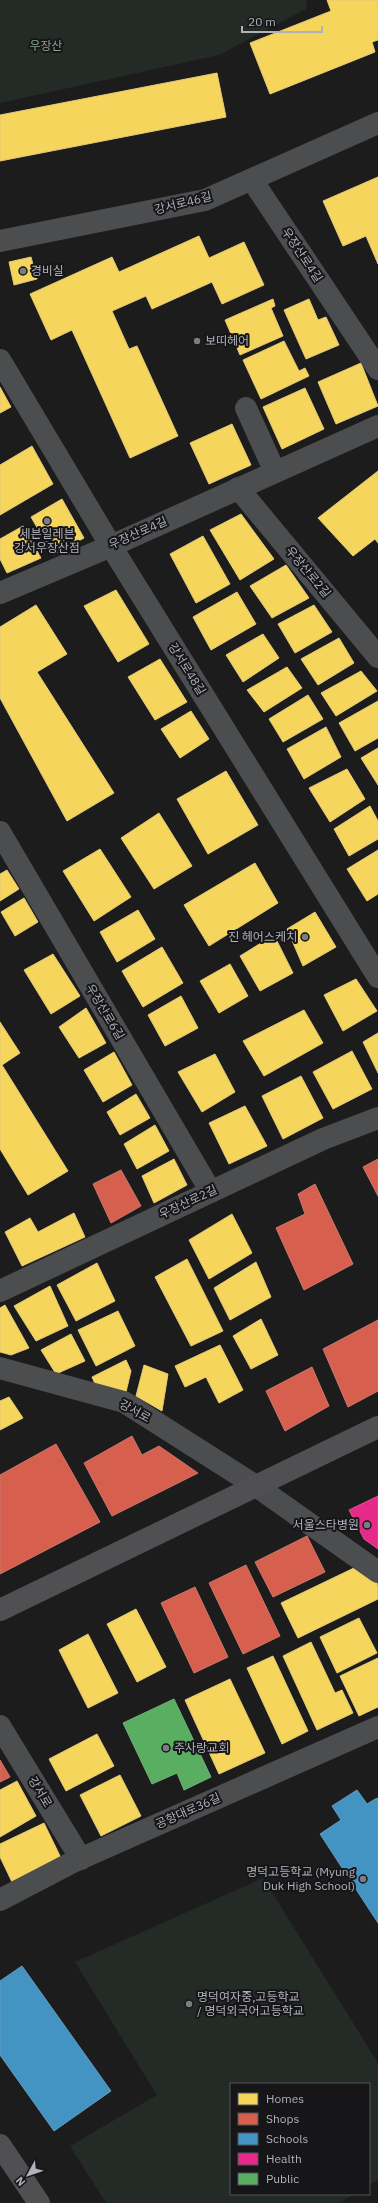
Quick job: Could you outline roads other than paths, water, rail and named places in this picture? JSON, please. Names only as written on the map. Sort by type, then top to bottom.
[{"type":"main road","points":[[0,1610],[378,1427]]},
{"type":"main road","points":[[0,2145],[39,2203]]},
{"type":"street","name":"강서로46길","points":[[0,242],[205,200],[378,123]]},
{"type":"street","name":"우장산로4길","points":[[252,180],[378,369]]},
{"type":"street","name":"강서로48길","points":[[0,360],[111,546],[378,977]]},
{"type":"street","points":[[246,408],[275,472]]},
{"type":"street","name":"우장산로4길","points":[[0,593],[111,546],[378,426]]},
{"type":"street","name":"우장산로2길","points":[[238,488],[378,657]]},
{"type":"street","name":"우장산로6길","points":[[0,832],[211,1192]]},
{"type":"street","name":"우장산로2길","points":[[0,1291],[323,1139],[378,1118]]},
{"type":"street","name":"강서로","points":[[0,1368],[124,1402],[256,1486],[378,1572]]},
{"type":"street","name":"강서로","points":[[0,1726],[81,1859]]},
{"type":"street","name":"공항대로36길","points":[[0,1900],[81,1859],[378,1727]]},
{"type":"place","name":"경비실","points":[[23,271]]},
{"type":"place","name":"보띠헤어","points":[[197,341]]},
{"type":"place","name":"세븐일레븐 강서우장산점","points":[[47,521]]},
{"type":"place","name":"진 헤어스케치","points":[[305,937]]},
{"type":"place","name":"서울스타병원","points":[[367,1525]]},
{"type":"place","name":"주사랑교회","points":[[166,1748]]},
{"type":"place","name":"명덕고등학교 (Myung Duk High School)","points":[[363,1879]]},
{"type":"place","name":"명덕여자중,고등학교 / 명덕외국어고등학교","points":[[189,2004]]},
{"type":"park label","name":"우장산","points":[[46,46]]}]
